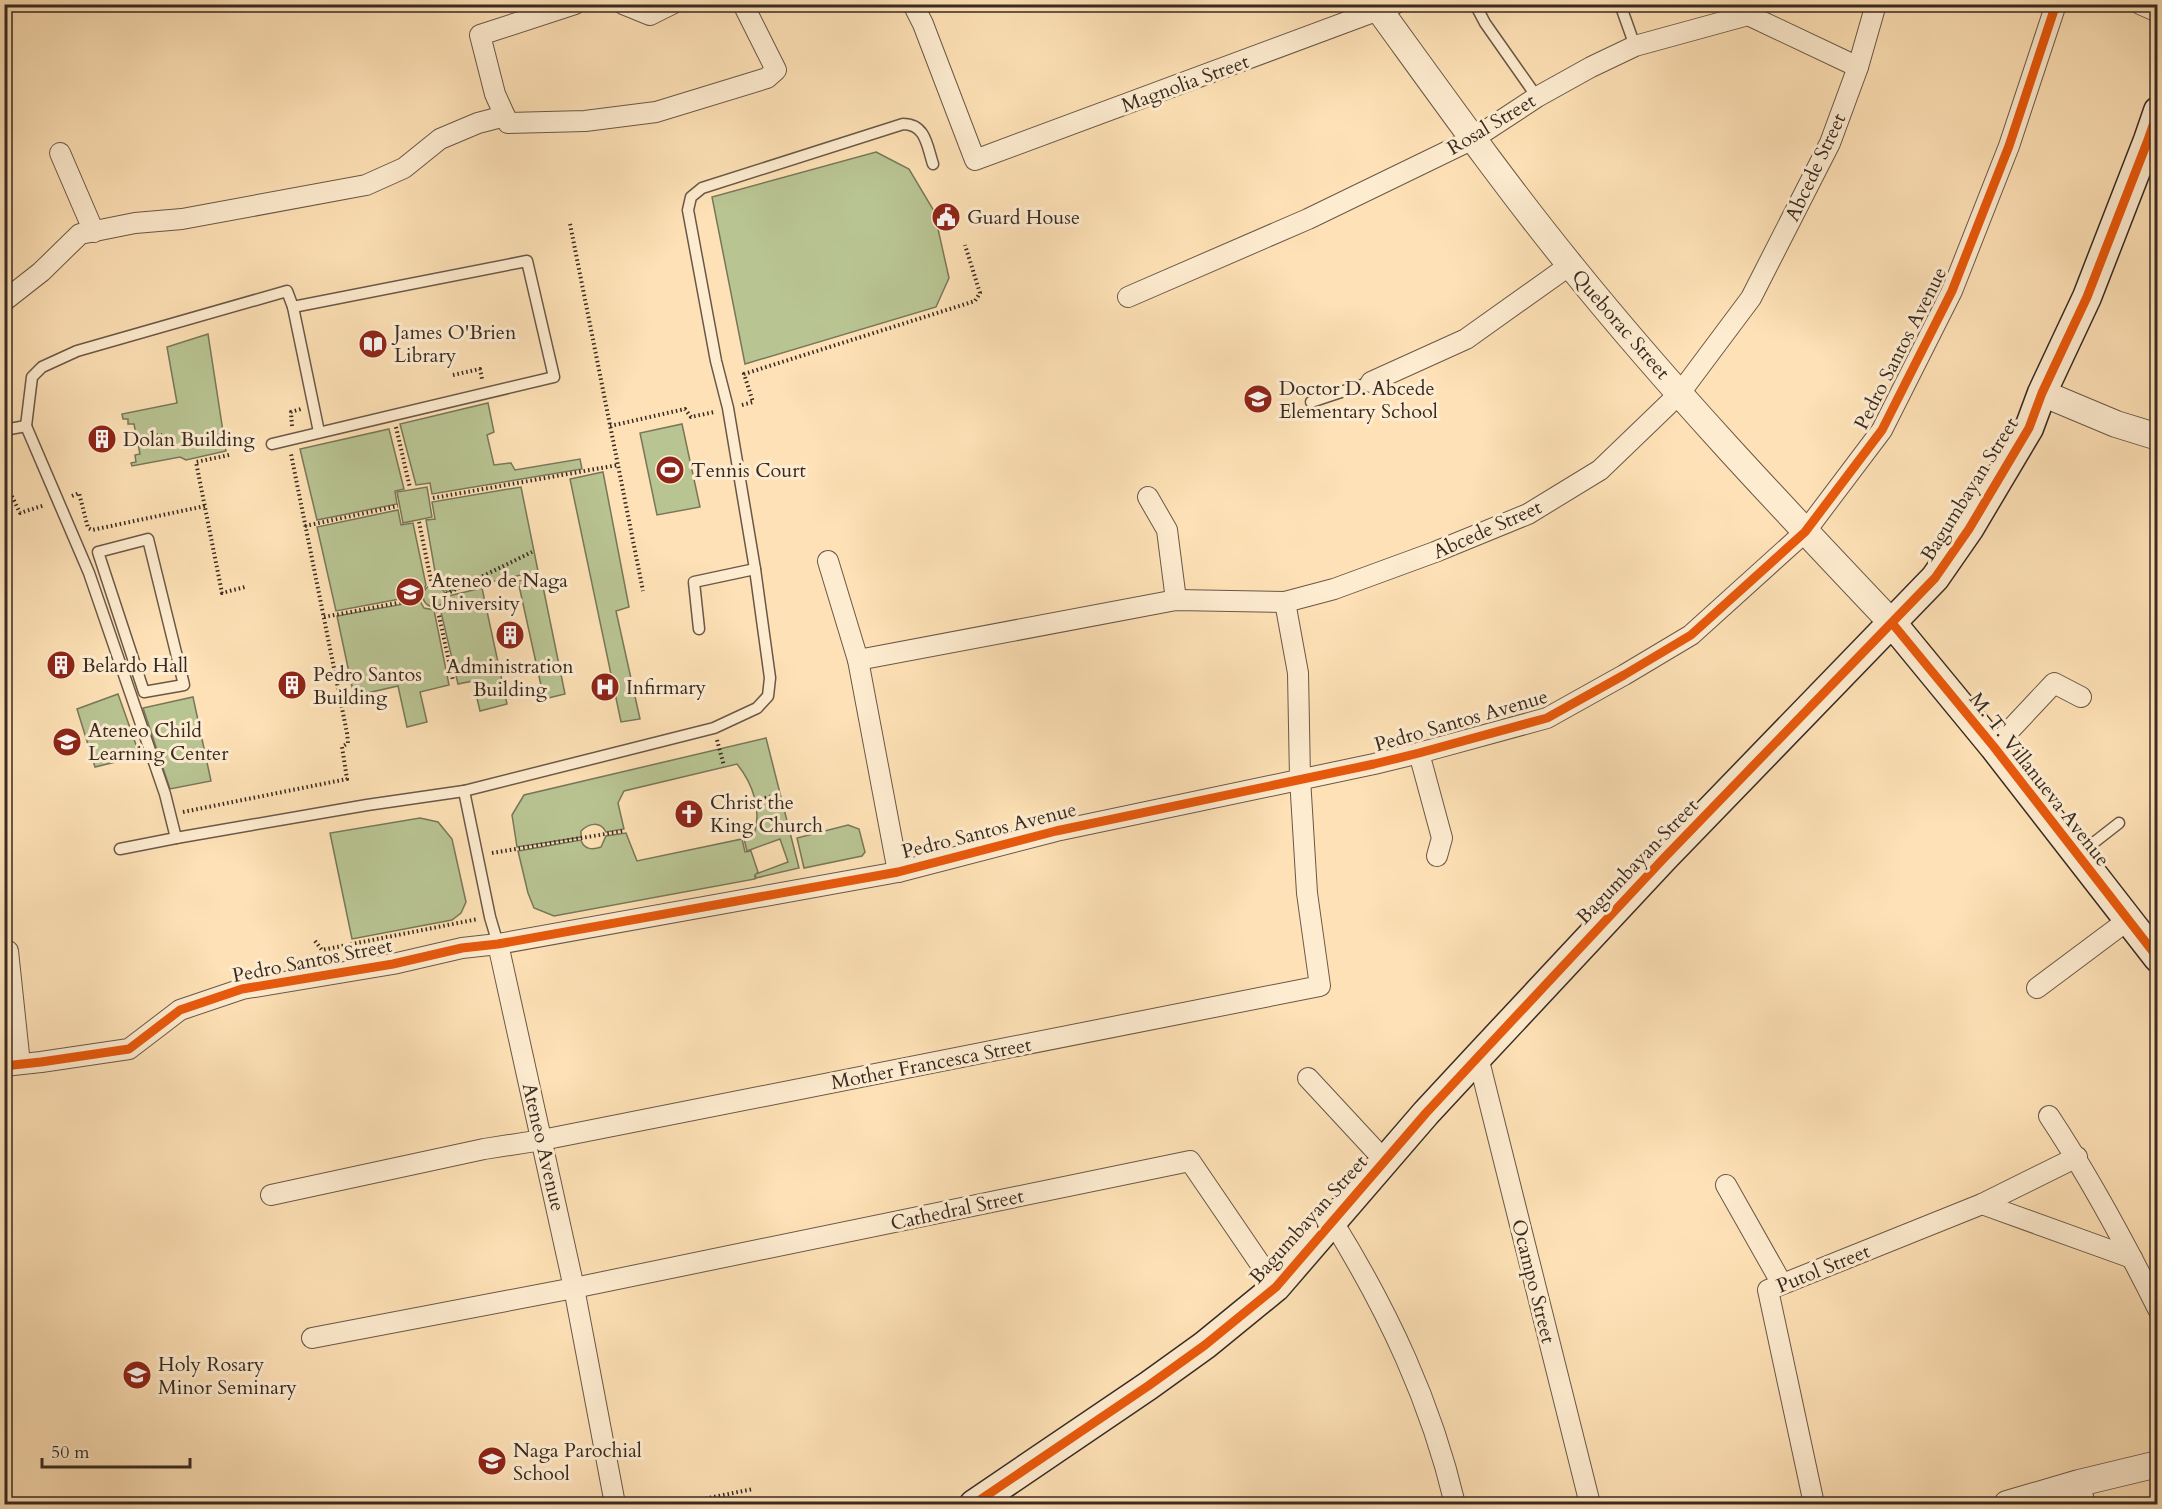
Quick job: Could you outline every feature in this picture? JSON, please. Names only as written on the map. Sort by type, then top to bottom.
[{"type":"main road","name":"Bagumbayan Street","points":[[974,1504],[1148,1386],[1205,1345],[1276,1287],[1478,1057],[1664,858],[1935,578],[1969,529],[2029,428],[2042,393],[2087,297],[2157,111]]},
{"type":"main road","name":"M. T. Villanueva Avenue","points":[[1892,623],[1994,747],[2157,958]]},
{"type":"street","points":[[575,4],[480,35],[495,94],[508,123],[585,121],[656,112],[767,78],[776,70],[743,4]]},
{"type":"street","points":[[623,4],[650,15],[672,4]]},
{"type":"street","name":"Magnolia Street","points":[[913,4],[923,24],[975,160],[1383,7]]},
{"type":"street","name":"Abcede Street","points":[[858,660],[1176,600],[1285,602],[1356,581],[1528,514],[1600,470],[1680,393],[1751,298],[1830,143],[1858,67],[1876,4]]},
{"type":"street","name":"Pedro Santos Avenue","points":[[498,944],[898,872],[1056,831],[1419,753],[1547,718],[1691,635],[1805,532],[1882,430],[1952,291],[2009,146],[2056,4]]},
{"type":"street","points":[[2140,4],[2157,12]]},
{"type":"street","name":"Queborac Street","points":[[1383,7],[1473,139],[1570,265],[1680,393],[1805,532],[1892,623]]},
{"type":"street","name":"Rosal Street","points":[[1128,297],[1308,219],[1473,139],[1537,97],[1635,46],[1749,10],[1858,67]]},
{"type":"street","points":[[4,301],[41,272],[80,234],[135,223],[182,219],[366,185],[404,168],[440,139],[478,123],[505,116]]},
{"type":"street","points":[[60,153],[94,232]]},
{"type":"street","points":[[1371,381],[1466,339],[1570,265]]},
{"type":"street","points":[[2042,393],[2116,424],[2157,437]]},
{"type":"street","points":[[1148,497],[1167,530],[1176,600]]},
{"type":"street","points":[[828,561],[858,660],[898,872]]},
{"type":"street","points":[[1285,602],[1298,673],[1300,778]]},
{"type":"street","points":[[1994,747],[2054,683],[2081,697]]},
{"type":"street","points":[[1419,753],[1443,838],[1437,856]]},
{"type":"street","name":"Mother Francesca Street","points":[[271,1195],[484,1149],[542,1140],[1320,986],[1307,893],[1300,778]]},
{"type":"street","points":[[2037,988],[2128,920]]},
{"type":"street","name":"Pedro Santos Street","points":[[12,1065],[129,1048],[180,1010],[242,989],[393,964],[462,948],[498,944]]},
{"type":"street","name":"Ateneo Avenue","points":[[498,944],[574,1288],[615,1504]]},
{"type":"street","points":[[8,951],[12,1065]]},
{"type":"street","name":"Ocampo Street","points":[[1478,1057],[1590,1504]]},
{"type":"street","points":[[1308,1078],[1385,1161]]},
{"type":"street","points":[[2049,1116],[2077,1157],[2132,1258],[2157,1310]]},
{"type":"street","name":"Putol Street","points":[[1814,1504],[1768,1290],[1982,1204],[2077,1157]]},
{"type":"street","name":"Cathedral Street","points":[[574,1288],[1190,1161],[1276,1287]]},
{"type":"street","points":[[1726,1185],[1782,1284]]},
{"type":"street","points":[[1982,1204],[2132,1258]]},
{"type":"street","points":[[1334,1222],[1362,1269],[1418,1382],[1446,1465],[1455,1504]]},
{"type":"street","points":[[312,1338],[574,1288]]},
{"type":"street","points":[[2007,1504],[2082,1494],[2157,1464]]},
{"type":"lane","points":[[1475,4],[1485,23],[1537,97]]},
{"type":"lane","points":[[1620,4],[1635,46]]},
{"type":"lane","points":[[120,849],[367,805],[464,791],[714,728],[757,708],[768,696],[770,678],[755,569],[728,408],[716,361],[688,210],[691,197],[702,188],[903,124],[912,124],[920,128],[933,164]]},
{"type":"lane","points":[[272,444],[554,376],[526,261],[293,307]]},
{"type":"lane","points":[[176,838],[171,814],[89,573],[26,426],[32,377],[42,367],[77,351],[287,291],[293,307],[320,432]]},
{"type":"lane","points":[[1311,402],[1371,381]]},
{"type":"lane","points":[[4,430],[26,426]]},
{"type":"lane","points":[[81,556],[148,539],[184,685],[144,692],[98,552]]},
{"type":"lane","points":[[699,629],[693,582],[755,569]]},
{"type":"lane","name":"Ateneo Avenue","points":[[464,791],[476,855],[498,944]]},
{"type":"lane","points":[[2078,855],[2120,823]]},
{"type":"path","points":[[570,224],[643,591]]},
{"type":"path","points":[[610,426],[685,409],[691,417],[753,402],[744,374],[975,301],[980,293],[966,244]]},
{"type":"path","points":[[171,814],[347,779],[342,747],[348,743],[347,733],[290,448],[293,435],[291,412],[314,405]]},
{"type":"path","points":[[392,414],[410,488]]},
{"type":"path","points":[[139,438],[162,435]]},
{"type":"path","points":[[229,455],[196,462],[222,593],[245,587]]},
{"type":"path","points":[[433,498],[618,465]]},
{"type":"path","points":[[4,480],[20,513],[79,493],[88,528],[92,530],[205,506]]},
{"type":"path","points":[[305,526],[398,506]]},
{"type":"path","points":[[419,522],[432,585]]},
{"type":"path","points":[[446,594],[532,552]]},
{"type":"path","points":[[324,617],[423,598]]},
{"type":"path","points":[[437,607],[453,680]]},
{"type":"path","points":[[714,728],[724,766]]},
{"type":"path","points":[[756,801],[778,795]]},
{"type":"path","points":[[476,855],[623,831]]},
{"type":"path","points":[[315,940],[322,950],[490,917]]},
{"type":"path","points":[[679,1504],[753,1489]]},
{"type":"green space","points":[[876,152],[909,169],[934,211],[949,278],[936,307],[745,364],[712,197]]},
{"type":"green space","points":[[208,334],[226,451],[186,460],[180,457],[132,466],[131,463],[136,462],[135,455],[140,454],[134,424],[128,424],[128,419],[123,419],[122,414],[177,403],[167,347]]},
{"type":"green space","points":[[488,403],[494,432],[487,435],[494,465],[511,463],[515,470],[580,459],[582,469],[432,494],[430,483],[416,485],[400,424]]},
{"type":"green space","name":"Tennis Court","points":[[682,424],[700,507],[657,515],[640,433]]},
{"type":"green space","points":[[389,429],[404,489],[395,491],[397,504],[317,520],[300,449]]},
{"type":"green space","points":[[603,472],[629,607],[616,611],[640,719],[621,722],[570,479]]},
{"type":"green space","points":[[427,487],[432,517],[403,523],[397,492]]},
{"type":"green space","points":[[521,487],[538,571],[447,592],[442,584],[437,583],[426,520],[435,519],[432,502]]},
{"type":"green space","points":[[398,510],[401,525],[413,523],[426,585],[421,595],[336,611],[317,527]]},
{"type":"green space","points":[[541,577],[565,694],[544,699],[518,581]]},
{"type":"green space","points":[[434,585],[442,588],[445,596],[442,604],[434,607],[426,604],[423,596],[426,588]]},
{"type":"green space","points":[[482,588],[507,704],[480,711],[473,681],[458,684],[440,608],[447,603],[448,596]]},
{"type":"green space","points":[[420,601],[424,608],[434,610],[449,685],[420,692],[427,722],[407,727],[398,686],[354,696],[337,616]]},
{"type":"green space","points":[[118,694],[140,756],[95,767],[77,709]]},
{"type":"green space","points":[[193,697],[211,781],[170,789],[143,708]]},
{"type":"green space","points":[[766,738],[799,868],[756,878],[755,874],[755,879],[554,916],[534,908],[518,851],[581,840],[587,847],[595,849],[601,847],[606,836],[626,833],[637,861],[742,839],[745,852],[751,851],[758,872],[756,874],[788,862],[780,839],[747,851],[744,839],[754,835],[756,826],[755,798],[748,780],[737,764],[624,791],[618,803],[624,829],[606,832],[601,826],[591,825],[581,831],[581,837],[517,847],[512,815],[524,795]]},
{"type":"green space","points":[[420,818],[438,822],[452,839],[466,902],[461,913],[452,920],[352,939],[330,833]]},
{"type":"green space","points":[[848,825],[859,829],[865,852],[862,856],[804,868],[797,838]]},
{"type":"cycle path","points":[[4,1066],[129,1049],[180,1010],[242,989],[393,964],[462,948],[498,944],[898,872],[1056,831],[1374,764],[1547,718],[1691,635],[1805,532],[1882,430],[1952,291],[2009,146],[2056,4]]},
{"type":"cycle path","points":[[974,1504],[1148,1386],[1205,1345],[1276,1287],[1426,1113],[1478,1057],[1664,858],[1935,578],[1969,529],[2029,428],[2042,393],[2087,297],[2158,111]]},
{"type":"cycle path","points":[[1892,623],[1994,747],[2158,958]]},
{"type":"place","name":"Guard House","points":[[946,217]]},
{"type":"place","name":"James O'Brien Library","points":[[373,344]]},
{"type":"place","name":"Doctor D. Abcede Elementary School","points":[[1258,399]]},
{"type":"place","name":"Dolan Building","points":[[102,439]]},
{"type":"place","name":"Tennis Court","points":[[670,470]]},
{"type":"place","name":"Ateneo de Naga University","points":[[410,592]]},
{"type":"place","name":"Administration Building","points":[[510,635]]},
{"type":"place","name":"Belardo Hall","points":[[61,665]]},
{"type":"place","name":"Pedro Santos Building","points":[[292,685]]},
{"type":"place","name":"Infirmary","points":[[605,687]]},
{"type":"place","name":"Ateneo Child Learning Center","points":[[67,742]]},
{"type":"place","name":"Christ the King Church","points":[[689,814]]},
{"type":"place","name":"Holy Rosary Minor Seminary","points":[[137,1375]]},
{"type":"place","name":"Naga Parochial School","points":[[492,1461]]}]
